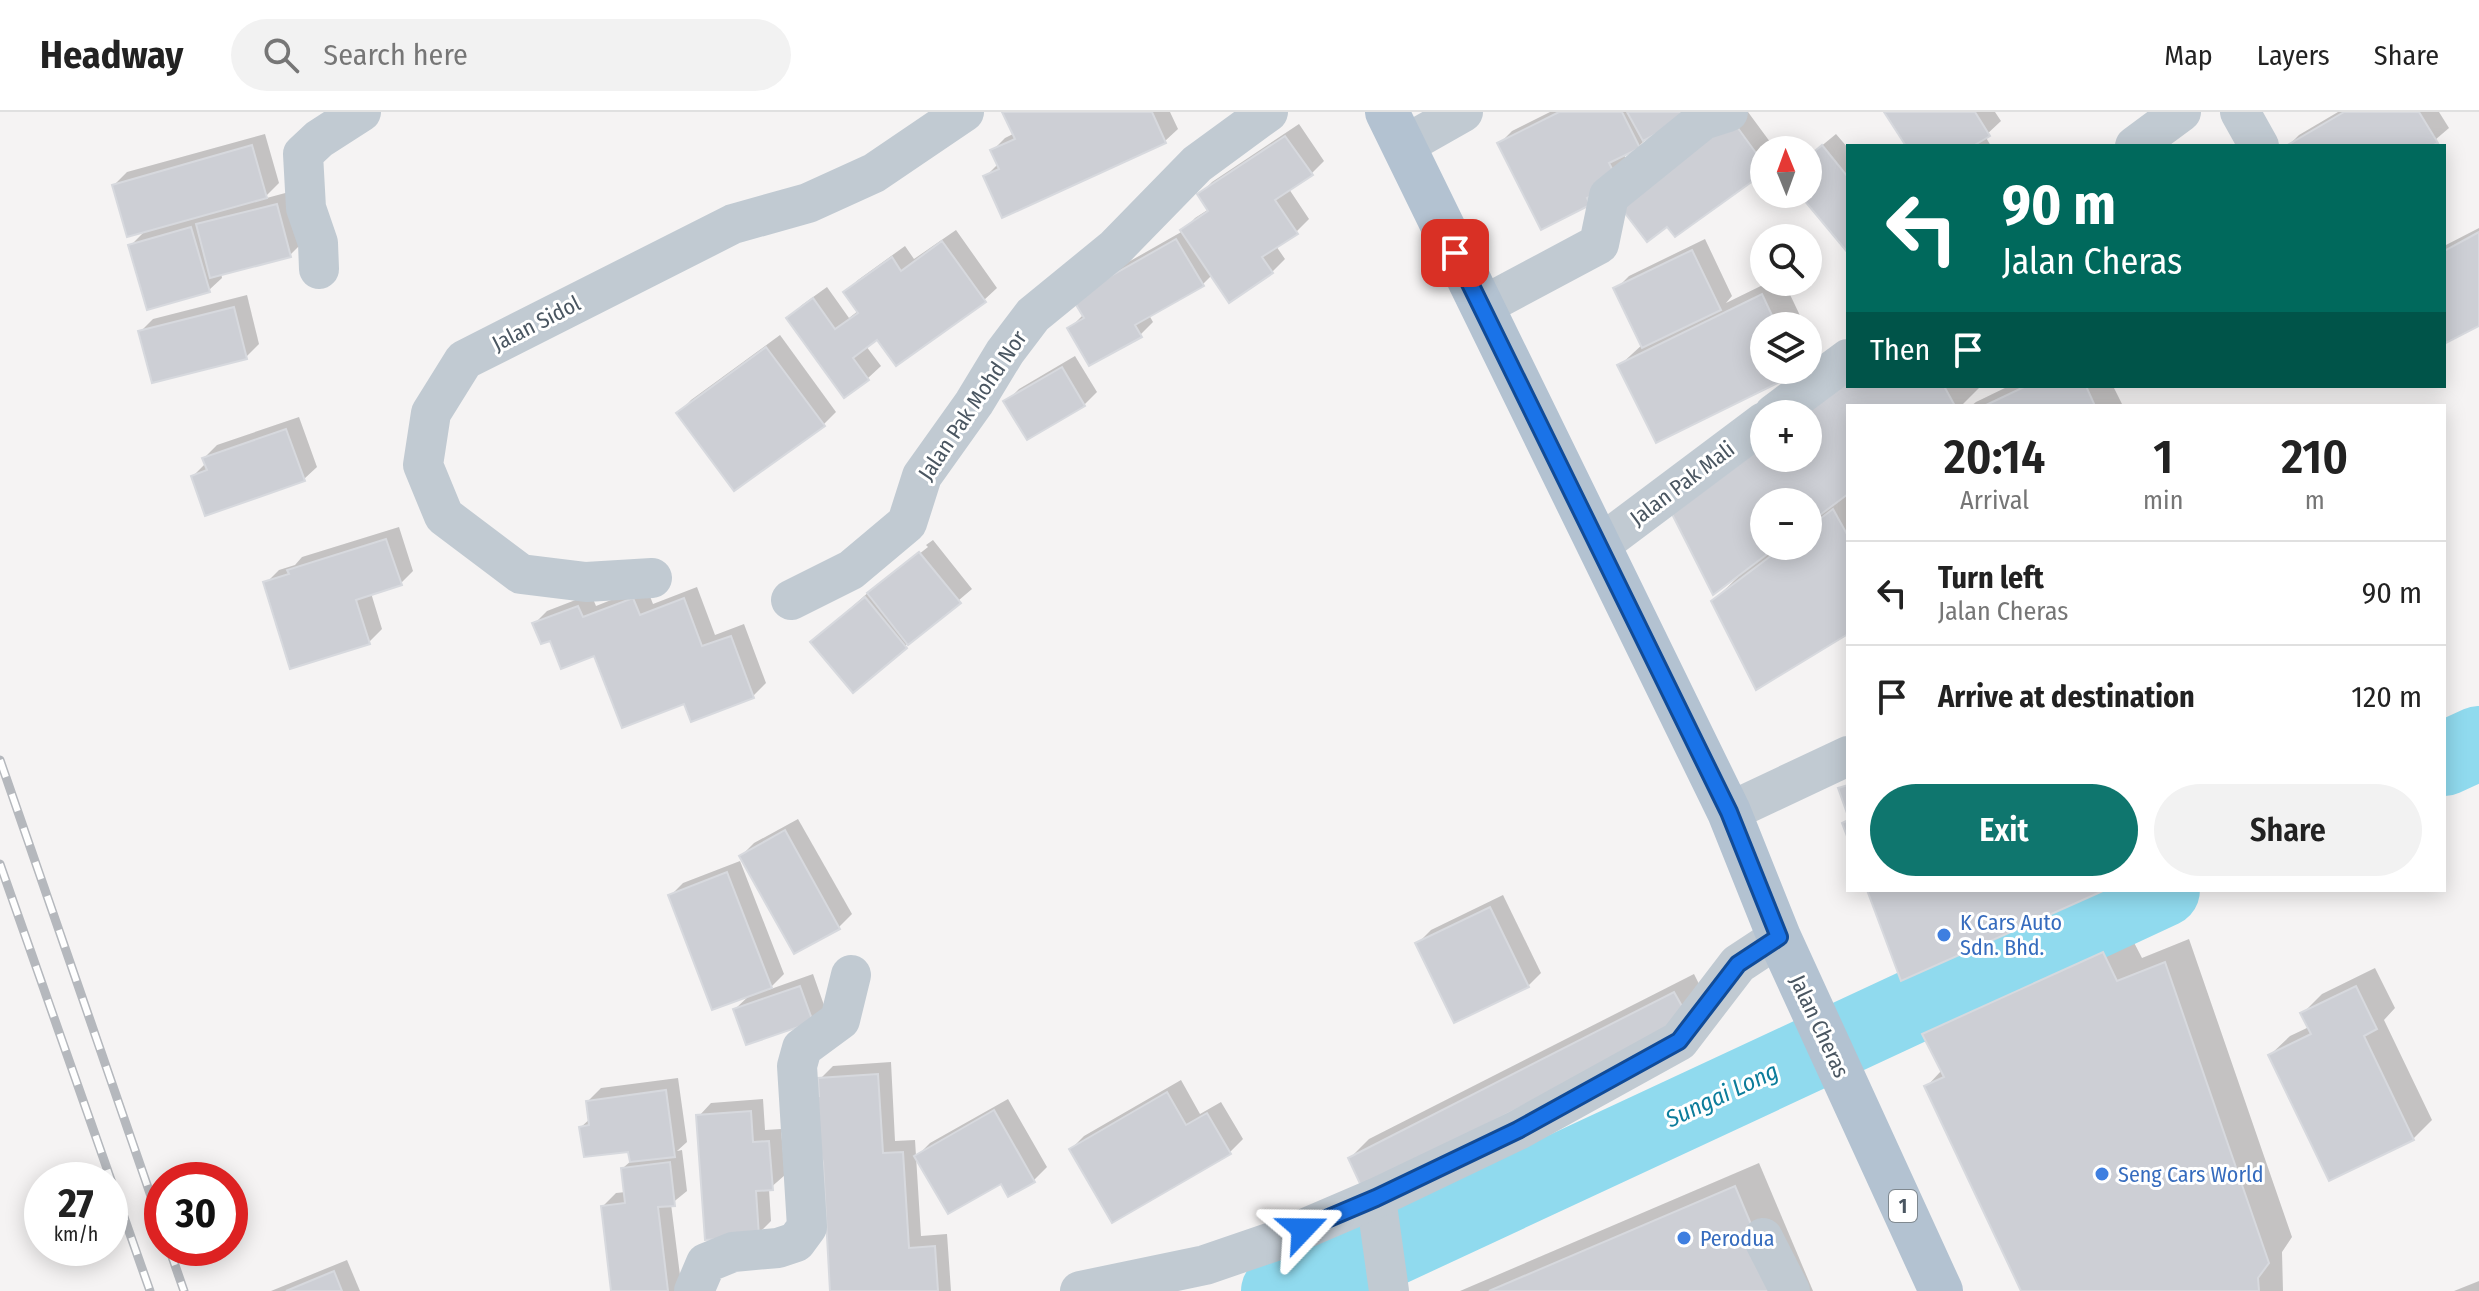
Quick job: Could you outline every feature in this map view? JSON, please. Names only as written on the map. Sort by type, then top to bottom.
[{"type":"main road","name":"Jalan Cheras","points":[[1395,129],[1729,812],[1779,937],[1941,1291]]},
{"type":"street","points":[[319,269],[318,243],[306,208],[303,154],[319,139],[361,112]]},
{"type":"street","name":"Jalan Sidol","points":[[652,578],[586,582],[521,574],[444,516],[423,465],[431,413],[464,360],[733,224],[808,203],[874,173],[964,112]]},
{"type":"street","name":"Jalan Pak Mohd Nor","points":[[791,600],[851,570],[907,523],[922,476],[1033,315],[1115,248],[1197,164],[1268,112]]},
{"type":"street","points":[[1395,129],[1463,112]]},
{"type":"street","points":[[1481,307],[1599,244],[1609,196],[1703,120],[1728,112]]},
{"type":"street","points":[[2138,144],[2181,112]]},
{"type":"street","points":[[2240,112],[2258,144]]},
{"type":"street","points":[[1793,400],[1846,360]]},
{"type":"street","name":"Jalan Pak Mali","points":[[1600,545],[1750,432]]},
{"type":"street","points":[[1729,812],[1846,757]]},
{"type":"street","points":[[1080,1291],[1205,1265],[1378,1210],[1679,1041],[1738,964],[1779,937]]},
{"type":"street","points":[[694,1291],[706,1263],[733,1252],[778,1248],[796,1242],[807,1227],[797,1066],[802,1048],[840,1020],[851,975]]},
{"type":"street","points":[[1378,1210],[1389,1291]]},
{"type":"street","points":[[1763,1238],[1790,1291]]},
{"type":"building","points":[[1002,112],[1152,112],[1166,143],[1002,218],[983,176],[999,169],[990,150],[1015,139]]},
{"type":"building","points":[[1559,112],[1622,112],[1640,148],[1609,163],[1619,182],[1587,198],[1590,205],[1541,230],[1497,143]]},
{"type":"building","points":[[1627,112],[1697,112],[1643,141]]},
{"type":"building","points":[[1884,112],[1975,112],[1990,136],[1976,144],[1905,144]]},
{"type":"building","points":[[2344,112],[2419,112],[2438,143],[2436,144],[2289,144]]},
{"type":"building","points":[[1727,113],[1750,145],[1750,183],[1675,237],[1667,227],[1647,242],[1621,208]]},
{"type":"building","points":[[1285,136],[1313,175],[1275,200],[1298,234],[1262,257],[1273,273],[1229,303],[1180,230],[1208,211],[1197,194]]},
{"type":"building","points":[[252,145],[267,198],[127,237],[112,185]]},
{"type":"building","points":[[1822,145],[1846,175],[1846,251],[1811,208],[1822,208]]},
{"type":"building","points":[[277,204],[291,257],[210,278],[196,224]]},
{"type":"building","points":[[191,227],[210,292],[147,310],[128,245]]},
{"type":"building","points":[[2479,232],[2479,326],[2446,343],[2446,250]]},
{"type":"building","points":[[1176,239],[1204,286],[1135,325],[1142,337],[1089,366],[1067,328],[1084,318],[1072,298]]},
{"type":"building","points":[[942,241],[986,302],[896,366],[877,340],[853,358],[869,380],[844,398],[786,318],[813,298],[835,329],[858,313],[843,292],[892,257],[901,271]]},
{"type":"building","points":[[1692,250],[1721,310],[1642,348],[1613,288]]},
{"type":"building","points":[[1758,296],[1763,296],[1770,312],[1750,312],[1750,384],[1776,384],[1656,443],[1617,365]]},
{"type":"building","points":[[234,307],[247,359],[152,383],[138,331]]},
{"type":"building","points":[[766,347],[825,426],[734,491],[676,413]]},
{"type":"building","points":[[1062,367],[1085,406],[1027,440],[1003,401]]},
{"type":"building","points":[[1846,380],[1846,388],[1945,388],[1954,404],[1846,404],[1846,496],[1822,514],[1822,488],[1750,488],[1750,560],[1759,560],[1713,595],[1672,514],[1750,454],[1750,472],[1822,472],[1822,400],[1819,400]]},
{"type":"building","points":[[2022,388],[2087,388],[2094,404],[1988,404]]},
{"type":"building","points":[[286,429],[305,481],[205,516],[191,476],[207,470],[202,458]]},
{"type":"building","points":[[1833,509],[1846,532],[1846,635],[1756,690],[1711,601],[1765,560],[1822,560],[1822,517]]},
{"type":"building","points":[[386,539],[402,585],[356,600],[370,644],[290,669],[263,582],[289,574],[287,570]]},
{"type":"building","points":[[919,552],[961,603],[908,645],[867,593]]},
{"type":"building","points":[[865,597],[907,648],[853,693],[810,642]]},
{"type":"building","points":[[633,598],[640,615],[684,598],[702,646],[731,636],[754,698],[691,722],[684,704],[622,728],[594,656],[561,669],[550,641],[541,644],[532,623],[578,606],[583,617]]},
{"type":"building","points":[[1846,786],[1846,810],[1838,788]]},
{"type":"building","points":[[785,830],[840,929],[794,954],[739,856]]},
{"type":"building","points":[[727,872],[772,988],[712,1010],[668,895]]},
{"type":"building","name":"K Cars Auto Sdn. Bhd.","points":[[1868,892],[2101,892],[1901,981]]},
{"type":"building","points":[[1490,907],[1529,987],[1454,1023],[1415,943]]},
{"type":"building","name":"Seng Cars World","points":[[2103,952],[2117,981],[2165,962],[2269,1263],[2258,1278],[2259,1291],[2021,1291],[1924,1086],[1944,1077],[1922,1034]]},
{"type":"building","points":[[800,986],[813,1022],[746,1045],[733,1009]]},
{"type":"building","points":[[2356,986],[2377,1029],[2364,1036],[2414,1140],[2329,1181],[2268,1055],[2311,1034],[2300,1013]]},
{"type":"building","points":[[1674,992],[1683,1008],[1666,1033],[1362,1188],[1348,1158]]},
{"type":"building","points":[[878,1074],[883,1153],[903,1152],[909,1248],[935,1246],[938,1291],[830,1291],[823,1163],[807,1096],[819,1096],[818,1078]]},
{"type":"building","points":[[666,1090],[675,1157],[630,1162],[628,1152],[584,1157],[579,1127],[589,1125],[586,1101]]},
{"type":"building","points":[[1167,1092],[1186,1125],[1207,1113],[1231,1154],[1112,1223],[1069,1149]]},
{"type":"building","points":[[994,1110],[1035,1182],[1008,1197],[1001,1184],[948,1214],[914,1156]]},
{"type":"building","points":[[751,1111],[753,1142],[769,1141],[773,1190],[756,1191],[759,1236],[705,1240],[696,1115]]},
{"type":"building","points":[[670,1162],[675,1206],[658,1207],[668,1291],[611,1291],[601,1206],[625,1203],[621,1168]]},
{"type":"building","name":"Perodua","points":[[1735,1186],[1779,1291],[1489,1291]]},
{"type":"building","points":[[334,1271],[342,1291],[286,1291]]},
{"type":"waterway","name":"Sungai Long","points":[[2446,758],[2479,743]]},
{"type":"waterway","name":"Sungai Long","points":[[1278,1291],[1319,1283],[2159,892]]},
{"type":"railway","points":[[0,760],[144,1176]]},
{"type":"railway","points":[[0,864],[150,1291]]},
{"type":"railway","points":[[175,1266],[184,1291]]},
{"type":"place","name":"K Cars Auto Sdn. Bhd.","points":[[1944,935]]},
{"type":"place","name":"Seng Cars World","points":[[2102,1174]]},
{"type":"place","name":"Perodua","points":[[1684,1238]]},
{"type":"route","points":[[1303,1229],[1518,1130],[1679,1041],[1738,964],[1779,937],[1729,812],[1455,253]]}]
